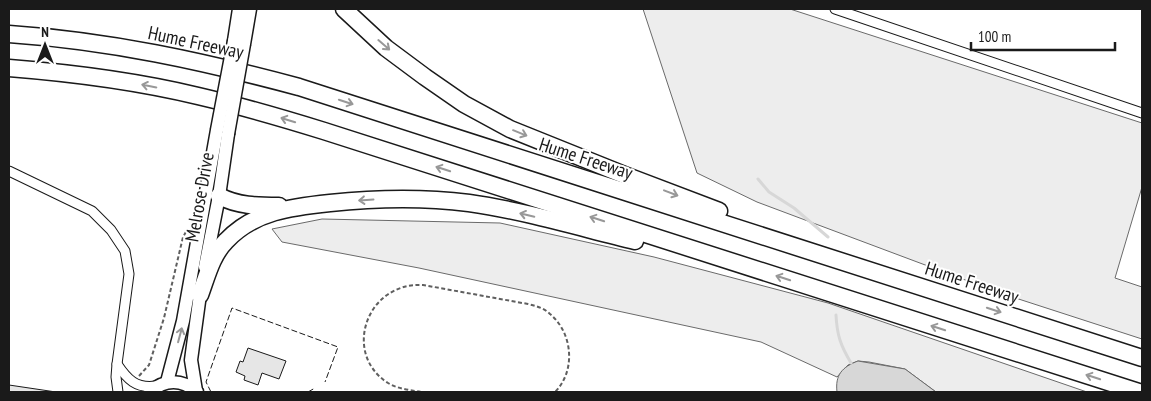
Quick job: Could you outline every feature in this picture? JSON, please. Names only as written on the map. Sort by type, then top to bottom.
[{"type":"highway","points":[[345,10],[386,48],[425,77],[464,104],[510,129],[626,176],[914,285]]},
{"type":"highway","name":"Hume Freeway","points":[[9,34],[105,44],[158,53],[299,87],[1142,358]]},
{"type":"highway","points":[[9,68],[66,73],[144,85],[197,95],[239,106],[324,131],[1139,392]]},
{"type":"highway","points":[[219,196],[231,202],[250,206],[296,206],[369,199],[469,203],[647,244],[677,245]]},
{"type":"highway","points":[[200,295],[212,261],[225,242],[251,221],[271,212],[296,206]]},
{"type":"main road","name":"Melrose Drive","points":[[239,9],[239,43]]},
{"type":"main road","name":"Melrose Drive","points":[[196,392],[191,360],[200,295],[219,196],[223,132],[239,43],[250,9]]},
{"type":"main road","name":"Melrose Drive","points":[[158,387],[183,322],[210,172],[223,132]]},
{"type":"main road","points":[[210,172],[213,187],[219,196]]},
{"type":"main road","points":[[158,387],[178,382],[188,385],[196,392]]},
{"type":"street","points":[[835,9],[1142,113]]},
{"type":"street","points":[[9,171],[92,212],[111,230],[125,252],[129,274],[117,364],[118,392]]},
{"type":"street","points":[[117,364],[124,375],[136,385],[158,387]]},
{"type":"path","points":[[136,385],[139,376],[149,365],[164,318],[183,237],[189,227]]},
{"type":"path","points":[[421,392],[396,386],[383,379],[370,363],[364,340],[366,324],[376,304],[395,290],[410,285],[422,285],[528,304],[537,306],[551,314],[562,328],[569,350],[569,367],[555,392]]},
{"type":"shaded area","points":[[643,9],[790,9],[1142,123],[1142,187],[1115,278],[1142,287],[1142,339],[1000,293],[757,202],[697,173]]},
{"type":"shaded area","points":[[322,219],[500,223],[654,257],[828,303],[1087,392],[936,392],[905,369],[858,361],[848,365],[837,377],[761,342],[419,268],[282,242],[272,229]]},
{"type":"shaded area","points":[[858,361],[905,369],[936,392],[837,392],[837,381],[841,372]]},
{"type":"building","points":[[248,348],[286,361],[279,379],[262,373],[258,385],[244,380],[245,376],[236,372],[240,361],[243,362]]},
{"type":"building","points":[[9,385],[56,392],[9,392]]},
{"type":"waterway","points":[[758,179],[769,192],[794,208],[828,237]]},
{"type":"waterway","points":[[836,315],[840,341],[851,363]]},
{"type":"fence","points":[[211,392],[206,382],[232,308],[338,347],[325,382]]},
{"type":"fence","points":[[308,392],[315,388]]}]
